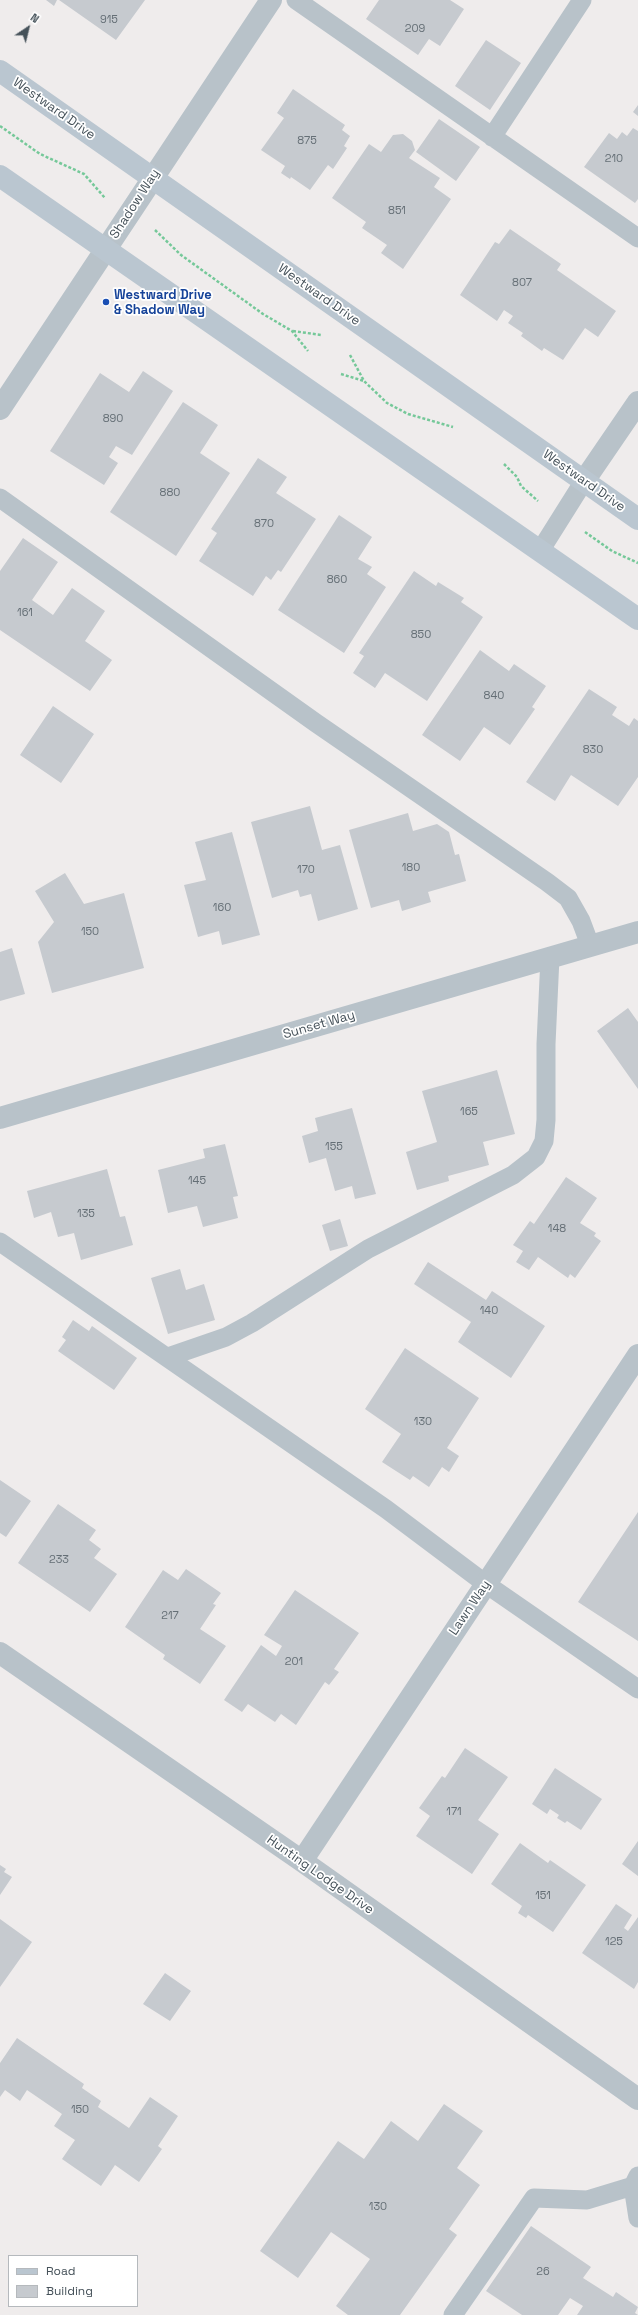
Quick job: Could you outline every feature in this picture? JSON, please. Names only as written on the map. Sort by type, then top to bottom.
[{"type":"street","name":"Shadow Way","points":[[0,409],[152,177],[271,0]]},
{"type":"street","name":"Westward Drive","points":[[0,71],[638,519]]},
{"type":"street","points":[[0,176],[104,250],[638,619]]},
{"type":"street","points":[[584,481],[638,402]]},
{"type":"street","name":"Sunset Way","points":[[0,1118],[638,932]]},
{"type":"street","name":"Lawn Way","points":[[302,1862],[638,1355]]},
{"type":"street","name":"Hunting Lodge Drive","points":[[0,1653],[302,1862],[638,2099]]},
{"type":"lane","points":[[296,0],[638,238]]},
{"type":"lane","points":[[492,137],[582,0]]},
{"type":"lane","points":[[540,551],[584,481]]},
{"type":"lane","points":[[0,498],[310,719],[548,882],[568,898],[581,921],[590,945]]},
{"type":"lane","points":[[168,1356],[226,1337],[252,1323],[368,1249],[513,1175],[536,1157],[544,1140],[546,1120],[546,1051],[550,957]]},
{"type":"lane","points":[[0,1242],[168,1356],[386,1509],[486,1584],[638,1689]]},
{"type":"lane","points":[[453,2315],[534,2198],[587,2200],[636,2181],[638,2218]]},
{"type":"path","points":[[0,126],[40,154],[84,174],[105,198]]},
{"type":"path","points":[[151,228],[161,235],[181,256],[263,314],[292,331],[310,354]]},
{"type":"path","points":[[292,331],[308,331],[323,335]]},
{"type":"path","points":[[347,352],[356,364],[364,381],[397,410],[441,422],[459,430]]},
{"type":"path","points":[[337,373],[364,381]]},
{"type":"path","points":[[503,463],[517,476],[523,489],[540,504]]},
{"type":"path","points":[[580,529],[612,551],[638,563]]},
{"type":"building","points":[[46,0],[57,0],[54,6]]},
{"type":"building","points":[[59,0],[145,0],[116,40]]},
{"type":"building","points":[[379,0],[450,0],[464,9],[440,46],[429,39],[418,55],[366,19]]},
{"type":"building","points":[[486,40],[521,63],[490,110],[455,86]]},
{"type":"building","points":[[293,89],[345,125],[342,130],[350,136],[344,146],[347,148],[333,169],[328,165],[310,190],[291,177],[290,179],[281,173],[285,166],[261,150],[284,118],[277,113]]},
{"type":"building","points":[[638,105],[638,116],[633,112]]},
{"type":"building","points":[[439,119],[480,147],[456,181],[416,152]]},
{"type":"building","points":[[633,128],[638,131],[638,199],[635,203],[584,167],[609,133],[617,139],[622,132],[627,136]]},
{"type":"building","points":[[403,134],[412,141],[415,150],[409,158],[440,178],[434,187],[451,199],[403,269],[381,253],[387,245],[362,228],[366,222],[332,198],[369,144],[381,152],[393,135]]},
{"type":"building","points":[[510,229],[561,264],[557,270],[616,311],[598,337],[585,328],[563,360],[544,348],[542,351],[521,336],[523,333],[508,323],[513,316],[504,310],[497,321],[460,295],[495,242],[499,244]]},
{"type":"building","points":[[143,371],[173,391],[132,455],[116,446],[109,457],[118,463],[104,485],[50,451],[100,373],[129,392]]},
{"type":"building","points":[[183,402],[218,425],[200,453],[230,473],[176,556],[110,512]]},
{"type":"building","points":[[258,458],[287,477],[276,493],[316,519],[281,572],[278,570],[271,580],[266,576],[253,596],[199,561],[217,533],[211,529]]},
{"type":"building","points":[[339,515],[372,537],[358,559],[372,567],[367,574],[386,587],[344,653],[278,610]]},
{"type":"building","points":[[23,538],[58,562],[32,600],[53,615],[72,588],[105,611],[85,641],[112,660],[90,691],[0,630],[0,571]]},
{"type":"building","points":[[414,571],[436,586],[438,582],[464,598],[461,602],[483,617],[427,701],[385,673],[375,688],[353,673],[364,656],[359,653]]},
{"type":"building","points":[[480,650],[509,671],[514,664],[546,686],[532,707],[535,709],[510,745],[484,727],[460,761],[422,735]]},
{"type":"building","points":[[589,689],[617,707],[612,715],[629,726],[634,718],[638,721],[638,777],[618,806],[571,775],[555,801],[526,782]]},
{"type":"building","points":[[53,706],[94,734],[61,783],[20,755]]},
{"type":"building","points":[[310,806],[322,850],[340,845],[358,909],[318,921],[311,894],[300,897],[298,890],[272,898],[251,822]]},
{"type":"building","points":[[408,813],[413,831],[437,824],[449,832],[455,855],[459,854],[466,881],[428,892],[431,902],[402,911],[399,900],[371,908],[349,830]]},
{"type":"building","points":[[232,832],[260,935],[222,945],[219,931],[198,937],[184,885],[206,880],[195,842]]},
{"type":"building","points":[[65,873],[84,904],[124,893],[144,968],[52,993],[38,942],[54,922],[35,891]]},
{"type":"building","points":[[12,948],[25,994],[0,1001],[0,952]]},
{"type":"building","points":[[628,1008],[638,1022],[638,1089],[597,1031]]},
{"type":"building","points":[[497,1070],[515,1134],[483,1142],[489,1165],[448,1176],[449,1181],[417,1190],[406,1152],[437,1142],[422,1091]]},
{"type":"building","points":[[352,1108],[376,1194],[355,1199],[352,1186],[335,1191],[326,1158],[309,1163],[302,1136],[318,1131],[315,1118]]},
{"type":"building","points":[[225,1144],[238,1196],[233,1197],[238,1218],[203,1227],[197,1206],[168,1213],[158,1170],[205,1158],[203,1149]]},
{"type":"building","points":[[107,1169],[120,1217],[125,1216],[133,1245],[81,1260],[74,1233],[58,1237],[51,1212],[34,1218],[27,1191]]},
{"type":"building","points":[[566,1177],[597,1198],[580,1223],[596,1233],[594,1236],[601,1241],[575,1278],[570,1274],[568,1278],[538,1257],[529,1270],[516,1262],[523,1251],[513,1245],[530,1221],[534,1224]]},
{"type":"building","points":[[340,1219],[348,1246],[330,1251],[322,1225]]},
{"type":"building","points":[[428,1262],[486,1300],[492,1291],[545,1326],[511,1378],[458,1342],[471,1322],[414,1284]]},
{"type":"building","points":[[180,1269],[186,1290],[204,1284],[215,1320],[168,1334],[151,1278]]},
{"type":"building","points":[[73,1320],[89,1331],[92,1326],[137,1358],[114,1390],[58,1351],[66,1340],[62,1337]]},
{"type":"building","points":[[405,1348],[479,1398],[447,1448],[459,1456],[449,1472],[442,1467],[429,1487],[413,1476],[410,1480],[382,1462],[401,1434],[365,1409]]},
{"type":"building","points":[[0,1480],[31,1501],[6,1537],[0,1533]]},
{"type":"building","points":[[58,1504],[96,1530],[89,1540],[101,1549],[94,1558],[117,1574],[90,1612],[18,1563]]},
{"type":"building","points":[[638,1512],[638,1641],[578,1602]]},
{"type":"building","points":[[186,1569],[221,1593],[213,1604],[216,1605],[200,1629],[226,1646],[200,1684],[163,1659],[165,1655],[125,1627],[163,1570],[178,1580]]},
{"type":"building","points":[[295,1590],[359,1633],[334,1669],[339,1672],[329,1685],[325,1682],[296,1725],[281,1714],[275,1722],[248,1704],[242,1712],[224,1700],[261,1645],[276,1656],[282,1646],[264,1635]]},
{"type":"building","points":[[465,1748],[508,1777],[478,1820],[499,1834],[472,1874],[416,1836],[430,1816],[419,1808],[442,1776],[445,1778]]},
{"type":"building","points":[[555,1768],[602,1799],[581,1830],[567,1821],[565,1823],[557,1818],[559,1815],[550,1809],[547,1814],[532,1804]]},
{"type":"building","points":[[638,1841],[638,1876],[622,1864]]},
{"type":"building","points":[[520,1843],[548,1863],[550,1860],[586,1885],[553,1932],[528,1915],[526,1918],[518,1913],[522,1906],[491,1884]]},
{"type":"building","points":[[0,1865],[6,1869],[4,1872],[12,1877],[0,1895]]},
{"type":"building","points":[[616,1904],[632,1915],[624,1928],[628,1931],[638,1917],[638,1982],[634,1989],[582,1953]]},
{"type":"building","points":[[0,1919],[32,1942],[0,1987]]},
{"type":"building","points":[[165,1973],[191,1991],[170,2021],[143,2004]]},
{"type":"building","points":[[17,2038],[84,2084],[82,2088],[101,2101],[98,2107],[129,2128],[150,2097],[178,2116],[158,2146],[162,2149],[139,2182],[115,2165],[101,2186],[62,2159],[75,2140],[54,2126],[62,2114],[27,2090],[20,2101],[5,2090],[0,2097],[0,2063]]},
{"type":"building","points":[[444,2104],[483,2131],[457,2168],[480,2185],[449,2229],[457,2235],[400,2315],[348,2315],[336,2306],[370,2259],[331,2232],[298,2278],[260,2251],[338,2141],[364,2159],[391,2121],[418,2141]]},
{"type":"building","points":[[531,2226],[591,2267],[583,2278],[613,2297],[616,2292],[638,2307],[635,2313],[638,2315],[577,2315],[583,2306],[570,2298],[558,2315],[522,2315],[486,2291]]},
{"type":"place","name":"Westward Drive & Shadow Way","points":[[106,302]]}]
